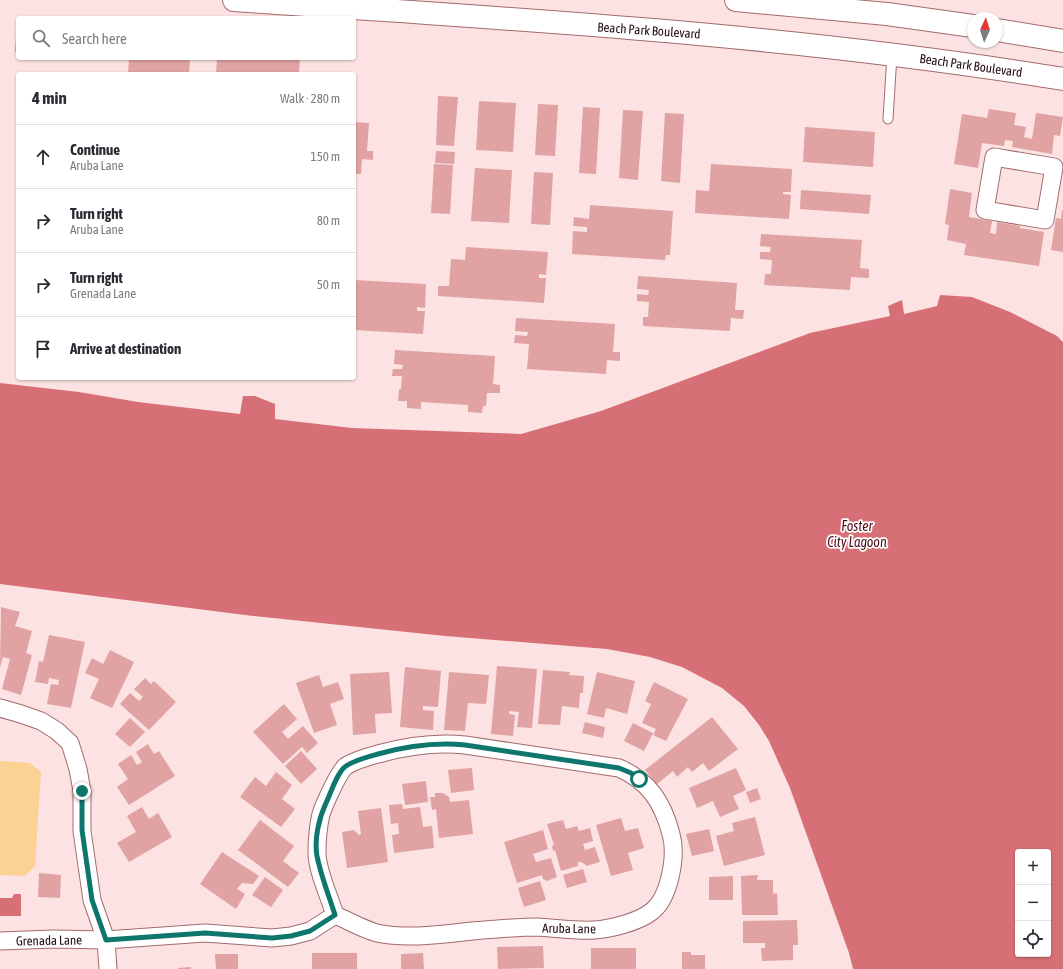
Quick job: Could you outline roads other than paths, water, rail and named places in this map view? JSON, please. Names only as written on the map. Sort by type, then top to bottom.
[{"type":"main road","name":"Beach Park Boulevard","points":[[234,0],[717,36],[892,54],[1063,79]]},
{"type":"main road","points":[[736,0],[887,14],[967,25]]},
{"type":"main road","points":[[1003,31],[1063,41]]},
{"type":"street","points":[[994,157],[1054,167],[1056,195],[1045,220],[985,210],[994,157]]},
{"type":"street","points":[[0,708],[41,721],[57,731],[70,743],[78,769],[82,791],[82,830],[92,900],[106,940],[108,969]]},
{"type":"street","name":"Aruba Lane","points":[[446,743],[619,768],[631,773],[639,779],[656,796],[666,817],[673,843],[671,872],[664,897],[652,912],[627,924],[595,930],[528,928],[498,929],[421,936],[399,936],[375,933],[335,915],[320,870],[317,855],[318,833],[322,813],[337,778],[345,766],[366,757],[398,748],[424,744],[446,743]]},
{"type":"street","points":[[106,940],[205,933],[272,938],[291,936],[310,931],[335,915]]},
{"type":"street","name":"Grenada Lane","points":[[0,942],[46,939],[106,940]]},
{"type":"lane","points":[[888,119],[892,54]]},
{"type":"water","name":"Foster City Lagoon","points":[[940,295],[972,297],[1010,312],[1057,336],[1063,342],[1063,969],[853,969],[849,953],[790,788],[769,741],[744,706],[722,688],[682,667],[650,657],[607,649],[445,636],[253,616],[0,584],[0,383],[240,414],[243,396],[255,396],[275,404],[275,419],[352,428],[521,434],[601,411],[810,333],[890,316],[888,306],[902,300],[904,314],[937,306]]},
{"type":"water","points":[[14,894],[21,894],[21,916],[0,916],[0,898],[12,898]]}]
